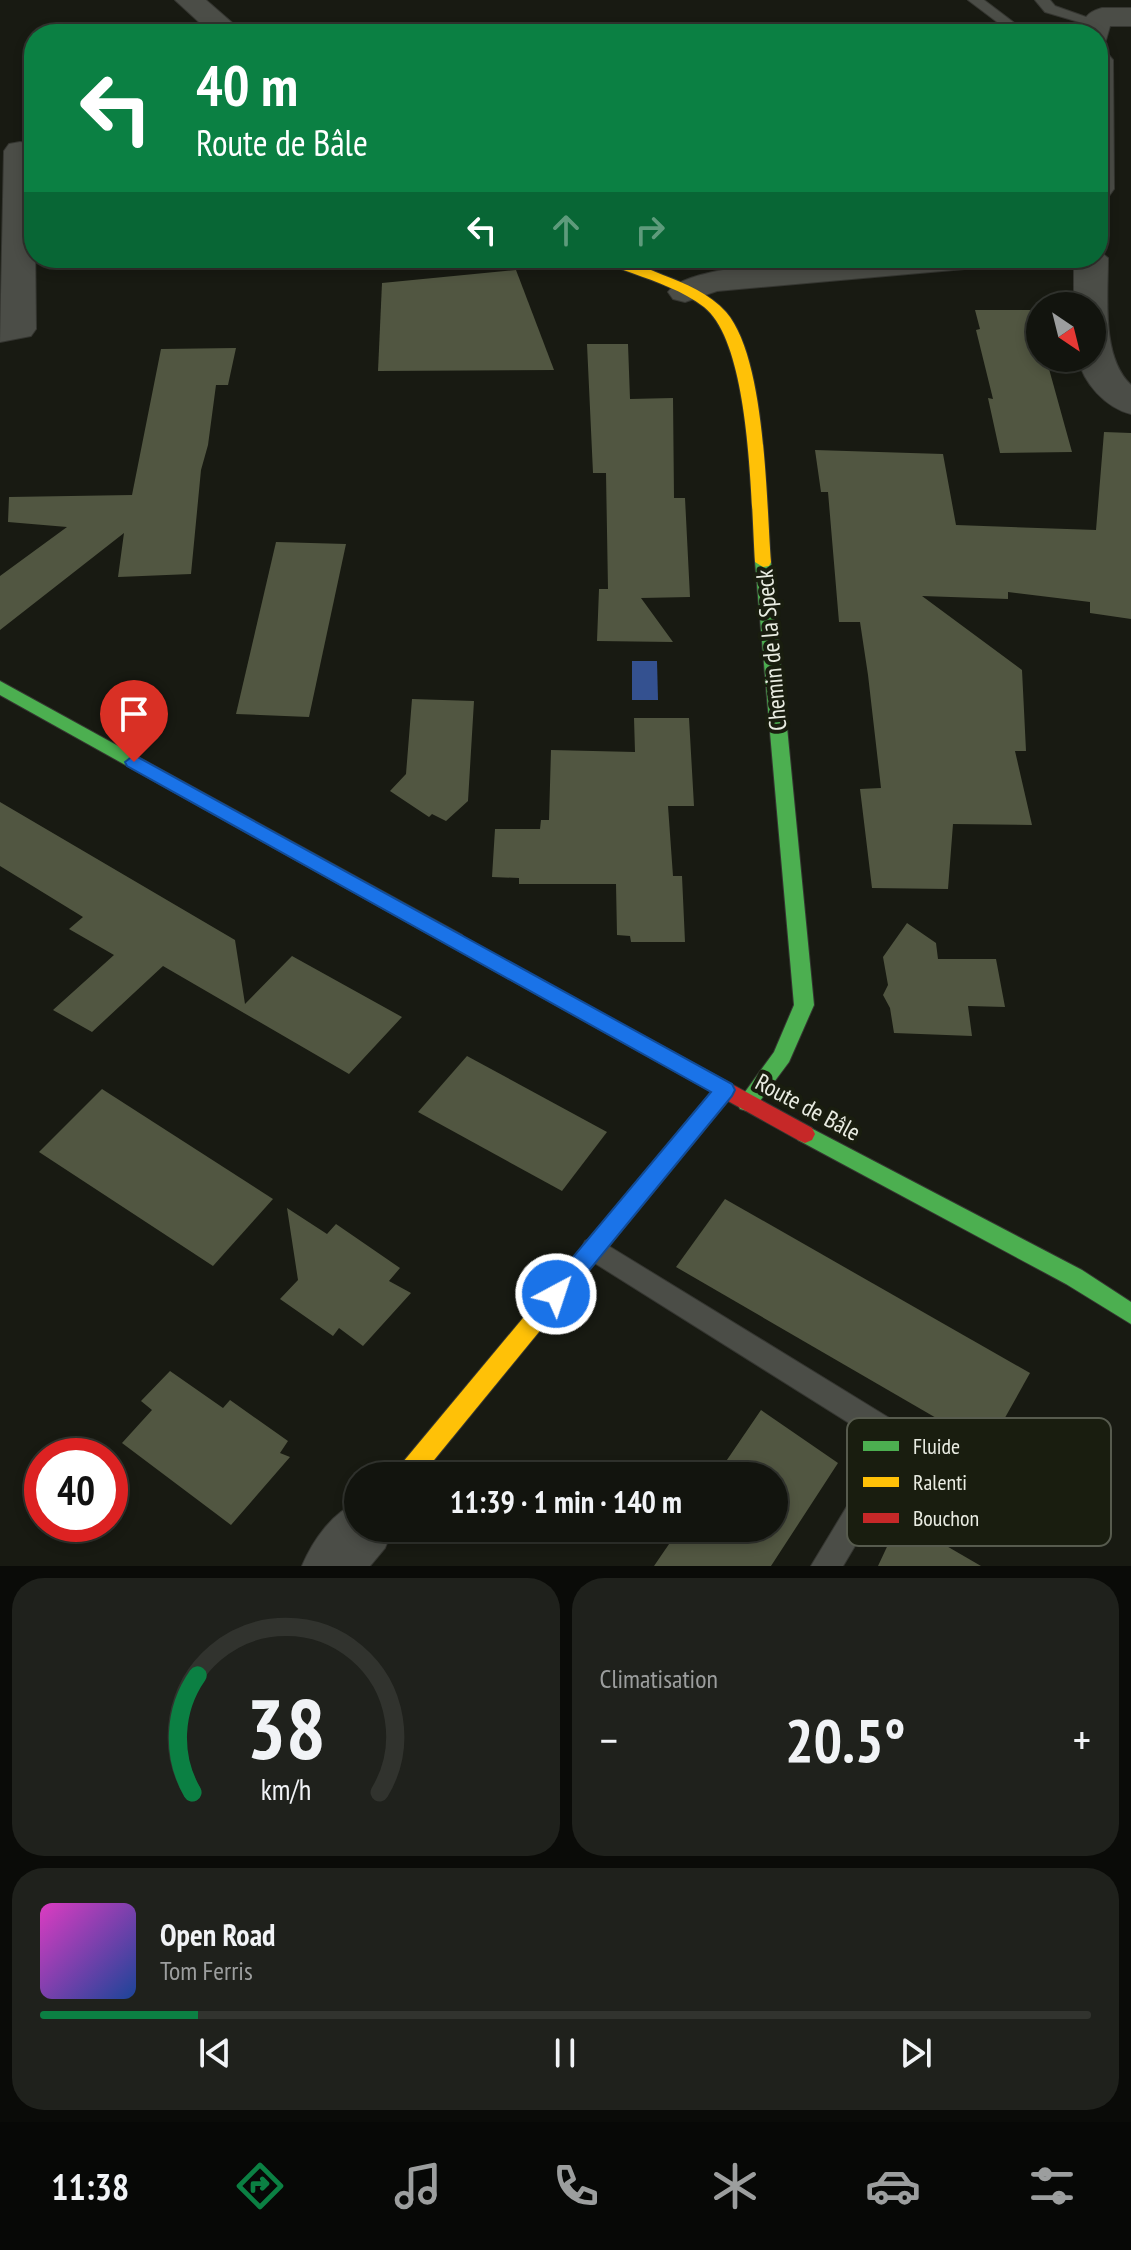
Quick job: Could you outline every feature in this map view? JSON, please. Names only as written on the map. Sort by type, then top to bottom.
[{"type":"street","points":[[189,0],[218,24]]},
{"type":"street","points":[[0,332],[19,329],[20,151]]},
{"type":"street","name":"Chemin de la Speck","points":[[629,268],[685,292],[719,313],[733,333],[745,370],[804,1005],[782,1056],[747,1103]]},
{"type":"street","points":[[685,292],[710,281],[860,268]]},
{"type":"street","points":[[1091,268],[1091,292]]},
{"type":"street","points":[[1098,372],[1111,388],[1131,403]]},
{"type":"street","name":"Route de Bâle","points":[[0,687],[747,1103],[1074,1277],[1131,1314]]},
{"type":"street","points":[[418,1462],[725,1090]]},
{"type":"street","points":[[332,1566],[352,1542]]},
{"type":"lane","points":[[975,0],[1008,24]]},
{"type":"lane","points":[[1042,0],[1050,9],[1111,21]]},
{"type":"lane","points":[[594,1249],[865,1418]]},
{"type":"lane","points":[[826,1566],[847,1531]]},
{"type":"water","points":[[632,661],[657,661],[658,700],[632,700]]},
{"type":"building","points":[[516,270],[554,370],[378,371],[382,283]]},
{"type":"building","points":[[975,310],[1026,310],[1026,372],[1050,372],[1072,452],[1000,453],[988,398],[993,399],[976,330],[980,329]]},
{"type":"building","points":[[587,344],[628,344],[630,399],[673,398],[674,498],[685,498],[690,597],[641,598],[673,642],[597,641],[599,589],[608,589],[606,473],[593,473]]},
{"type":"building","points":[[236,348],[228,385],[216,385],[208,445],[201,470],[191,574],[118,577],[124,533],[0,630],[0,576],[67,527],[8,522],[9,497],[132,495],[161,349]]},
{"type":"building","points":[[1104,432],[1131,433],[1131,619],[1090,613],[1090,602],[1008,592],[1008,599],[922,596],[1022,670],[1026,751],[1015,751],[1032,825],[953,824],[948,889],[872,888],[860,789],[881,788],[868,675],[860,622],[839,622],[828,492],[821,492],[815,450],[943,454],[956,525],[1096,530]]},
{"type":"building","points":[[276,542],[346,544],[309,717],[236,714]]},
{"type":"building","points":[[412,699],[474,701],[468,801],[446,821],[432,814],[429,817],[390,791],[406,774]]},
{"type":"building","points":[[634,718],[689,718],[694,806],[668,806],[673,876],[682,876],[685,942],[631,942],[630,936],[617,935],[616,884],[519,884],[519,878],[492,877],[495,829],[540,829],[541,820],[549,820],[551,750],[635,752]]},
{"type":"building","points":[[0,802],[235,940],[245,1004],[292,956],[402,1017],[349,1074],[163,966],[92,1032],[53,1010],[114,955],[69,929],[83,917],[0,866]]},
{"type":"building","points":[[907,923],[936,943],[938,959],[996,959],[1005,1007],[968,1006],[972,1036],[894,1033],[890,1008],[883,995],[888,985],[883,957]]},
{"type":"building","points":[[467,1056],[607,1132],[562,1191],[418,1112]]},
{"type":"building","points":[[102,1089],[273,1199],[213,1266],[39,1152]]},
{"type":"building","points":[[725,1199],[1030,1373],[1005,1418],[936,1418],[676,1267]]},
{"type":"building","points":[[287,1208],[327,1234],[336,1224],[400,1268],[389,1281],[411,1293],[363,1346],[339,1328],[333,1336],[280,1299],[298,1280]]},
{"type":"building","points":[[170,1371],[223,1408],[230,1400],[288,1441],[280,1453],[290,1457],[231,1525],[128,1448],[127,1438],[152,1410],[141,1401]]},
{"type":"building","points":[[761,1410],[838,1463],[788,1540],[788,1462],[726,1462]]},
{"type":"building","points":[[670,1542],[787,1542],[771,1566],[654,1566]]},
{"type":"building","points":[[887,1546],[947,1546],[981,1566],[878,1566]]},
{"type":"traffic: fast","points":[[747,1103],[782,1056],[804,1005],[763,562]]},
{"type":"traffic: fast","points":[[0,687],[455,940]]},
{"type":"traffic: fast","points":[[805,1134],[1074,1277],[1131,1314]]},
{"type":"traffic: slow","points":[[633,268],[682,288],[710,305],[721,315],[732,334],[747,395],[763,562]]},
{"type":"traffic: slow","points":[[418,1462],[725,1090]]},
{"type":"traffic: jam","points":[[455,940],[805,1134]]},
{"type":"route","points":[[134,762],[725,1090],[556,1294]]}]
